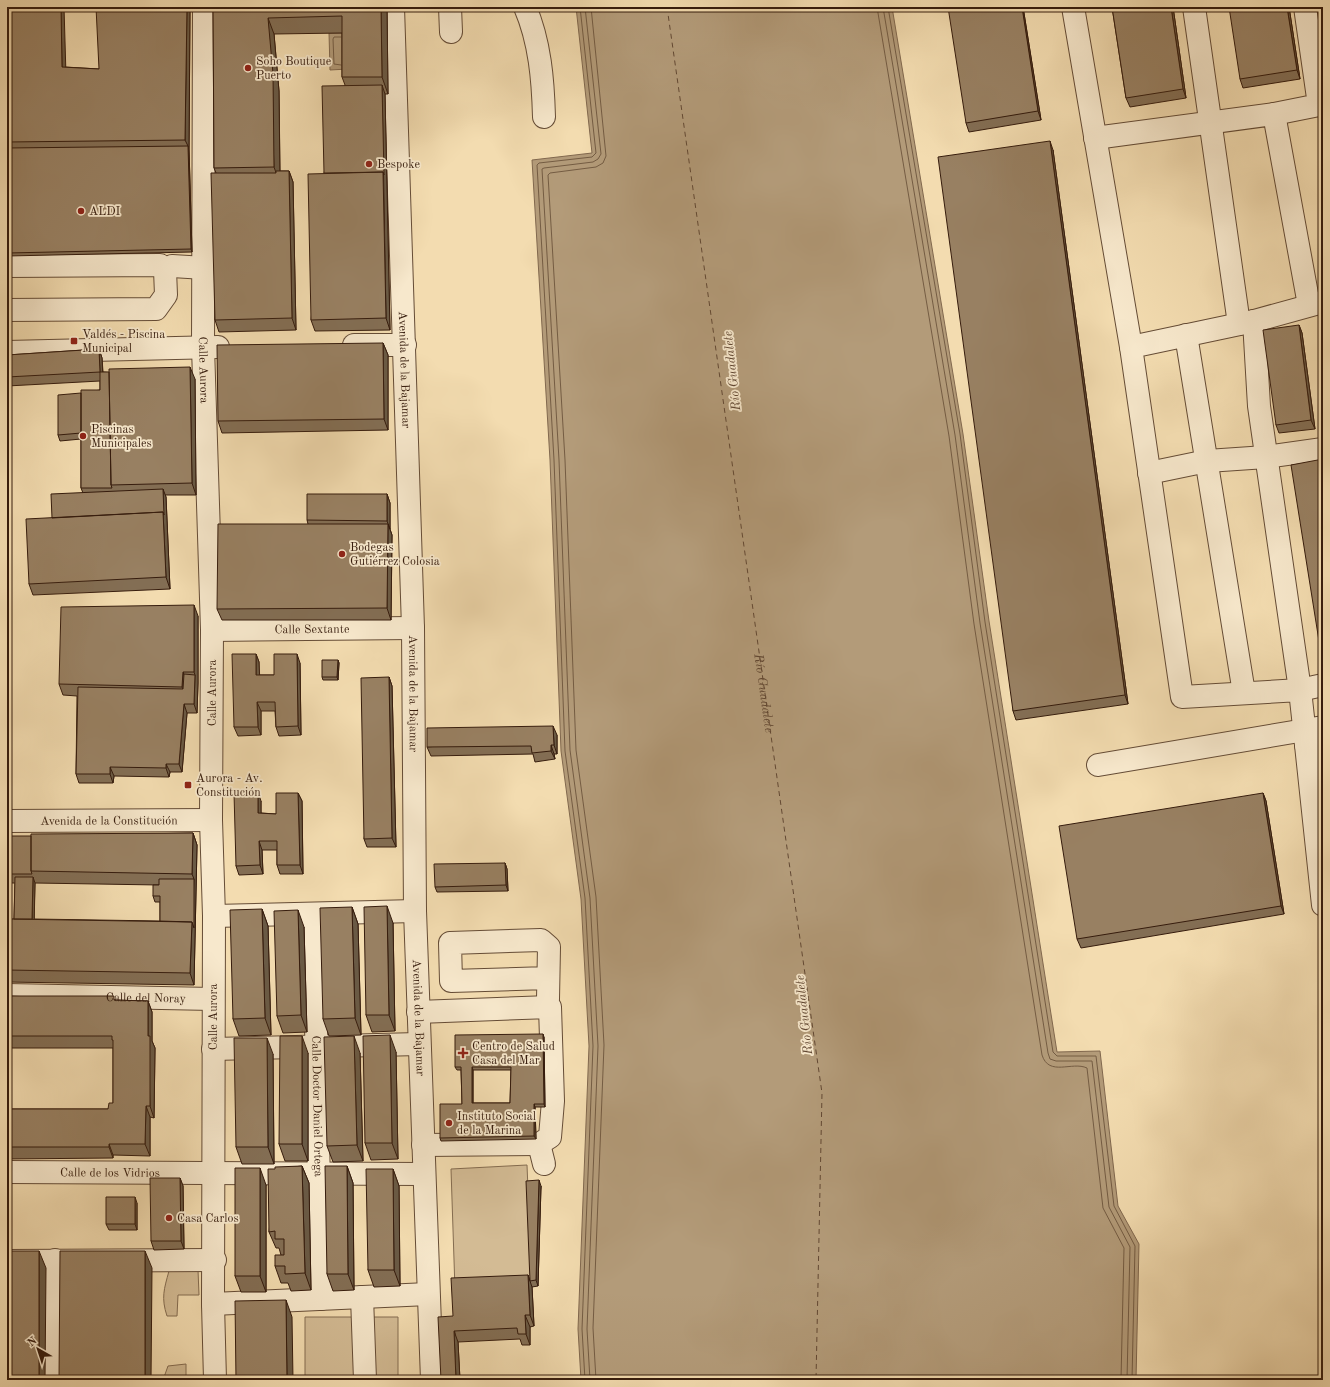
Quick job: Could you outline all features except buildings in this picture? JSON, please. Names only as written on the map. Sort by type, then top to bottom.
[{"type":"street","name":"Calle Aurora","points":[[204,7],[205,268],[203,347],[212,630],[210,820],[214,916],[213,1049],[215,1260],[213,1304],[215,1380]]},
{"type":"street","name":"Avenida de la Bajamar","points":[[393,7],[413,628],[415,911],[432,1380]]},
{"type":"street","points":[[450,7],[450,32]]},
{"type":"street","points":[[526,7],[543,72],[544,118]]},
{"type":"street","points":[[1072,7],[1130,347],[1182,698],[1300,690],[1323,685]]},
{"type":"street","points":[[1194,7],[1210,121],[1246,323],[1259,406],[1300,690],[1314,736],[1323,906]]},
{"type":"street","points":[[1095,138],[1210,121],[1274,114],[1320,106],[1305,7]]},
{"type":"street","points":[[1130,347],[1246,323],[1279,314],[1318,307],[1274,114]]},
{"type":"street","points":[[7,266],[160,265],[165,270],[166,295],[156,309],[7,310]]},
{"type":"street","points":[[165,270],[172,266],[205,268]]},
{"type":"street","points":[[1186,335],[1244,693]]},
{"type":"street","points":[[335,345],[405,345]]},
{"type":"street","points":[[7,352],[234,347]]},
{"type":"street","points":[[1149,473],[1207,461],[1266,457],[1323,449]]},
{"type":"street","name":"Calle Sextante","points":[[212,630],[413,628]]},
{"type":"street","points":[[1098,765],[1314,736]]},
{"type":"street","name":"Avenida de la Constitución","points":[[7,820],[210,820]]},
{"type":"street","points":[[214,916],[415,911]]},
{"type":"street","name":"Calle Doctor Daniel Ortega","points":[[314,914],[321,1299]]},
{"type":"street","points":[[544,1008],[548,999],[548,978]]},
{"type":"street","name":"Calle del Noray","points":[[7,995],[213,999]]},
{"type":"street","points":[[418,1012],[550,1007],[553,1101],[550,1137],[542,1154],[423,1145]]},
{"type":"street","points":[[213,1049],[419,1044]]},
{"type":"street","name":"Calle de los Vidrios","points":[[7,1172],[424,1174]]},
{"type":"street","points":[[55,1260],[55,1380]]},
{"type":"street","points":[[7,1261],[215,1260]]},
{"type":"street","points":[[213,1304],[428,1294]]},
{"type":"street","points":[[362,1297],[365,1380]]},
{"type":"shaded area","points":[[527,1165],[532,1287],[455,1290],[451,1169]]},
{"type":"shaded area","points":[[198,1270],[199,1295],[178,1295],[177,1316],[167,1316],[164,1304],[164,1294],[169,1271]]},
{"type":"shaded area","points":[[305,1317],[398,1317],[398,1380],[305,1380]]},
{"type":"shaded area","points":[[186,1364],[186,1380],[163,1380],[168,1366]]},
{"type":"water","name":"Río Guadalete","points":[[576,7],[892,7],[963,434],[989,621],[1057,1052],[1100,1051],[1118,1206],[1139,1244],[1136,1380],[581,1380],[578,1329],[589,1046],[581,899],[561,751],[550,460],[532,160],[592,153]]},
{"type":"water","points":[[329,33],[347,33],[348,69],[330,70]]},
{"type":"ferry route","points":[[667,7],[822,1093],[816,1380]]},
{"type":"place","name":"Soho Boutique Puerto","points":[[248,68]]},
{"type":"place","name":"Bespoke","points":[[369,164]]},
{"type":"place","name":"ALDI","points":[[81,211]]},
{"type":"place","name":"Valdés - Piscina Municipal","points":[[74,341]]},
{"type":"place","name":"Piscinas Municipales","points":[[83,436]]},
{"type":"place","name":"Bodegas Gutiérrez Colosia","points":[[342,554]]},
{"type":"place","name":"Aurora - Av. Constitución","points":[[188,785]]},
{"type":"place","name":"Centro de Salud Casa del Mar","points":[[463,1053]]},
{"type":"place","name":"Instituto Social de la Marina","points":[[449,1123]]},
{"type":"place","name":"Casa Carlos","points":[[169,1218]]}]
